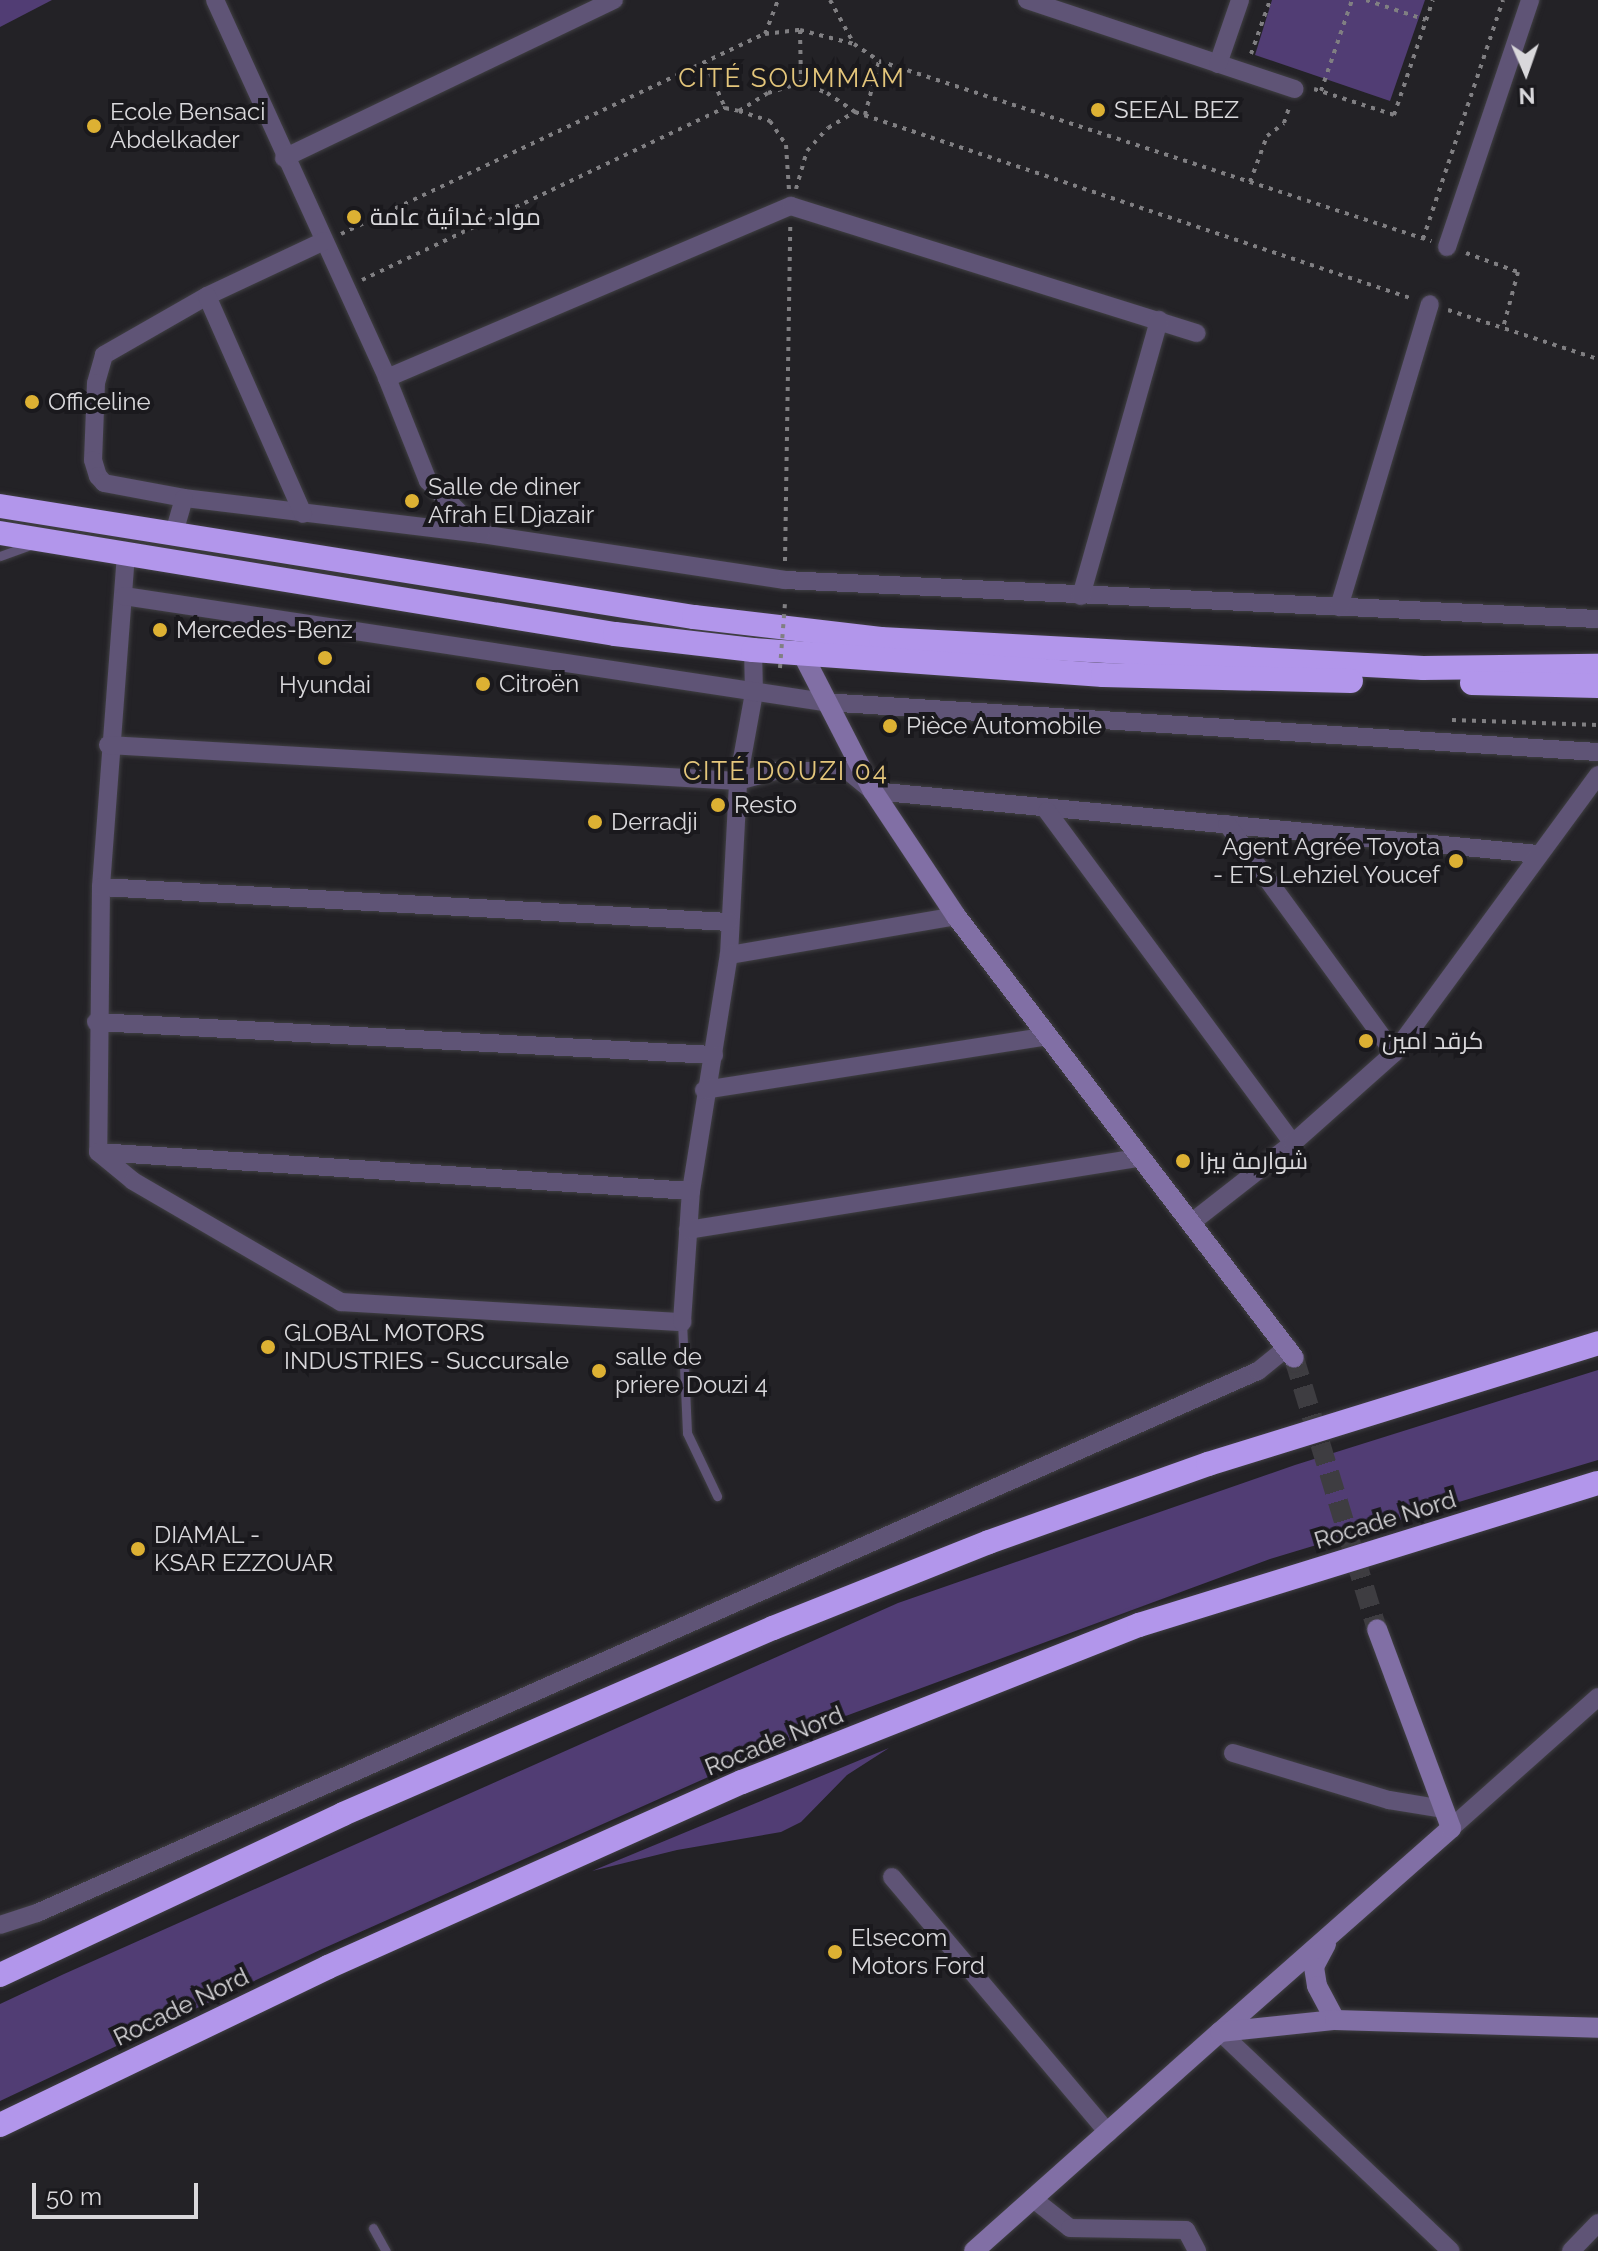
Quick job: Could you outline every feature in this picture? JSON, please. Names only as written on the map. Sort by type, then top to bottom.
[{"type":"highway","points":[[6,504],[694,617],[881,639],[1423,668],[1598,666]]},
{"type":"highway","points":[[0,533],[615,634],[803,655],[1103,675],[1598,686]]},
{"type":"highway","points":[[0,1975],[343,1814],[773,1628],[989,1542],[1239,1454],[1598,1343]]},
{"type":"highway","name":"Rocade Nord","points":[[0,2125],[328,1967],[742,1782],[1139,1625],[1598,1483]]},
{"type":"highway","points":[[0,1967],[38,1956]]},
{"type":"street","points":[[215,0],[284,158],[387,378],[428,481],[481,534]]},
{"type":"street","points":[[284,158],[614,0]]},
{"type":"street","points":[[1027,0],[1295,89]]},
{"type":"street","points":[[1218,64],[1240,0]]},
{"type":"street","points":[[1447,247],[1530,0]]},
{"type":"street","points":[[387,378],[791,206],[1197,333]]},
{"type":"street","points":[[324,241],[207,296],[104,355],[97,368],[93,460],[104,483],[184,498],[481,534],[785,580],[1598,619]]},
{"type":"street","points":[[207,296],[303,514]]},
{"type":"street","points":[[1339,607],[1430,304]]},
{"type":"street","points":[[1081,596],[1159,320]]},
{"type":"street","points":[[174,533],[184,498]]},
{"type":"street","points":[[126,554],[108,745],[101,887],[96,1022],[98,1152],[133,1181],[341,1302],[682,1322],[691,1191],[704,1090],[714,1055],[729,955],[738,781],[754,693],[753,650]]},
{"type":"street","points":[[124,596],[824,702],[1598,752]]},
{"type":"street","points":[[0,1925],[37,1913],[1244,1377],[1291,1353],[1192,1222],[1137,1158],[1049,1036],[956,916],[873,791],[824,702],[803,655]]},
{"type":"street","points":[[108,745],[738,781],[776,771],[848,771],[873,791],[1047,811],[1227,824],[1538,854]]},
{"type":"street","points":[[1192,1222],[1293,1143],[1394,1053],[1598,775]]},
{"type":"street","points":[[1047,811],[1293,1143]]},
{"type":"street","points":[[1227,824],[1394,1053]]},
{"type":"street","points":[[101,887],[729,922]]},
{"type":"street","points":[[729,955],[956,916]]},
{"type":"street","points":[[96,1022],[714,1055]]},
{"type":"street","points":[[704,1090],[1049,1036]]},
{"type":"street","points":[[98,1152],[691,1191]]},
{"type":"street","points":[[688,1230],[1137,1158]]},
{"type":"street","points":[[1377,1629],[1447,1818]]},
{"type":"street","points":[[974,2251],[1329,1938],[1447,1818],[1598,1697]]},
{"type":"street","points":[[1233,1753],[1447,1818]]},
{"type":"street","points":[[892,1877],[1108,2133]]},
{"type":"street","points":[[1329,1938],[1314,1967],[1317,1986],[1335,2020]]},
{"type":"street","points":[[1220,2032],[1335,2020],[1598,2028]]},
{"type":"street","points":[[1220,2032],[1451,2251]]},
{"type":"street","points":[[1032,2198],[1070,2228],[1186,2230],[1197,2251]]},
{"type":"street","points":[[1571,2251],[1598,2223]]},
{"type":"lane","points":[[0,556],[43,540]]},
{"type":"lane","points":[[682,1322],[687,1433],[717,1496]]},
{"type":"lane","points":[[373,2228],[386,2251]]},
{"type":"path","points":[[765,34],[778,0]]},
{"type":"path","points":[[830,0],[854,44]]},
{"type":"path","points":[[1253,62],[1270,0]]},
{"type":"path","points":[[1321,91],[1352,0]]},
{"type":"path","points":[[1366,0],[1426,20]]},
{"type":"path","points":[[1250,182],[1267,136],[1284,123],[1296,83],[1394,115],[1433,0]]},
{"type":"path","points":[[1423,239],[1503,0]]},
{"type":"path","points":[[800,30],[801,83]]},
{"type":"path","points":[[324,241],[765,34],[800,30],[854,44],[879,61],[1518,272],[1503,328]]},
{"type":"path","points":[[865,115],[879,61]]},
{"type":"path","points":[[706,64],[725,108]]},
{"type":"path","points":[[739,111],[768,93],[801,83],[827,93],[855,112],[1598,359]]},
{"type":"path","points":[[345,288],[725,108],[770,121],[786,145],[791,206],[785,580]]},
{"type":"path","points":[[791,206],[807,151],[828,128],[855,112]]},
{"type":"path","points":[[780,668],[785,603]]},
{"type":"shaded area","points":[[0,0],[52,0],[0,27]]},
{"type":"shaded area","points":[[1272,0],[1425,0],[1390,101],[1255,55]]},
{"type":"shaded area","points":[[1598,1370],[1598,1460],[1270,1559],[843,1717],[322,1949],[0,2101],[0,2004],[64,1974],[898,1603],[1295,1465]]},
{"type":"shaded area","points":[[889,1748],[847,1775],[801,1822],[781,1832],[677,1850],[592,1871]]},
{"type":"tunnel","points":[[1294,1358],[1377,1629]]},
{"type":"place","name":"SEEAL BEZ","points":[[1098,110]]},
{"type":"place","name":"Ecole Bensaci Abdelkader","points":[[94,126]]},
{"type":"place","name":"مواد غدائية عامة","points":[[354,217]]},
{"type":"place","name":"Officeline","points":[[32,402]]},
{"type":"place","name":"Salle de diner Afrah El Djazair","points":[[412,501]]},
{"type":"place","name":"Mercedes-Benz","points":[[160,630]]},
{"type":"place","name":"Hyundai","points":[[325,658]]},
{"type":"place","name":"Citroën","points":[[483,684]]},
{"type":"place","name":"Pièce Automobile","points":[[890,726]]},
{"type":"place","name":"Resto","points":[[718,805]]},
{"type":"place","name":"Derradji","points":[[595,822]]},
{"type":"place","name":"Agent Agrée Toyota - ETS Lehziel Youcef","points":[[1456,861]]},
{"type":"place","name":"كرقد امين","points":[[1366,1041]]},
{"type":"place","name":"شوارمة بيزا","points":[[1183,1161]]},
{"type":"place","name":"GLOBAL MOTORS INDUSTRIES - Succursale","points":[[268,1347]]},
{"type":"place","name":"salle de priere Douzi 4","points":[[599,1371]]},
{"type":"place","name":"DIAMAL - KSAR EZZOUAR","points":[[138,1549]]},
{"type":"place","name":"Elsecom Motors Ford","points":[[835,1952]]},
{"type":"district","name":"CITÉ SOUMMAM","points":[[792,79]]},
{"type":"district","name":"CITÉ DOUZI 04","points":[[786,772]]}]
